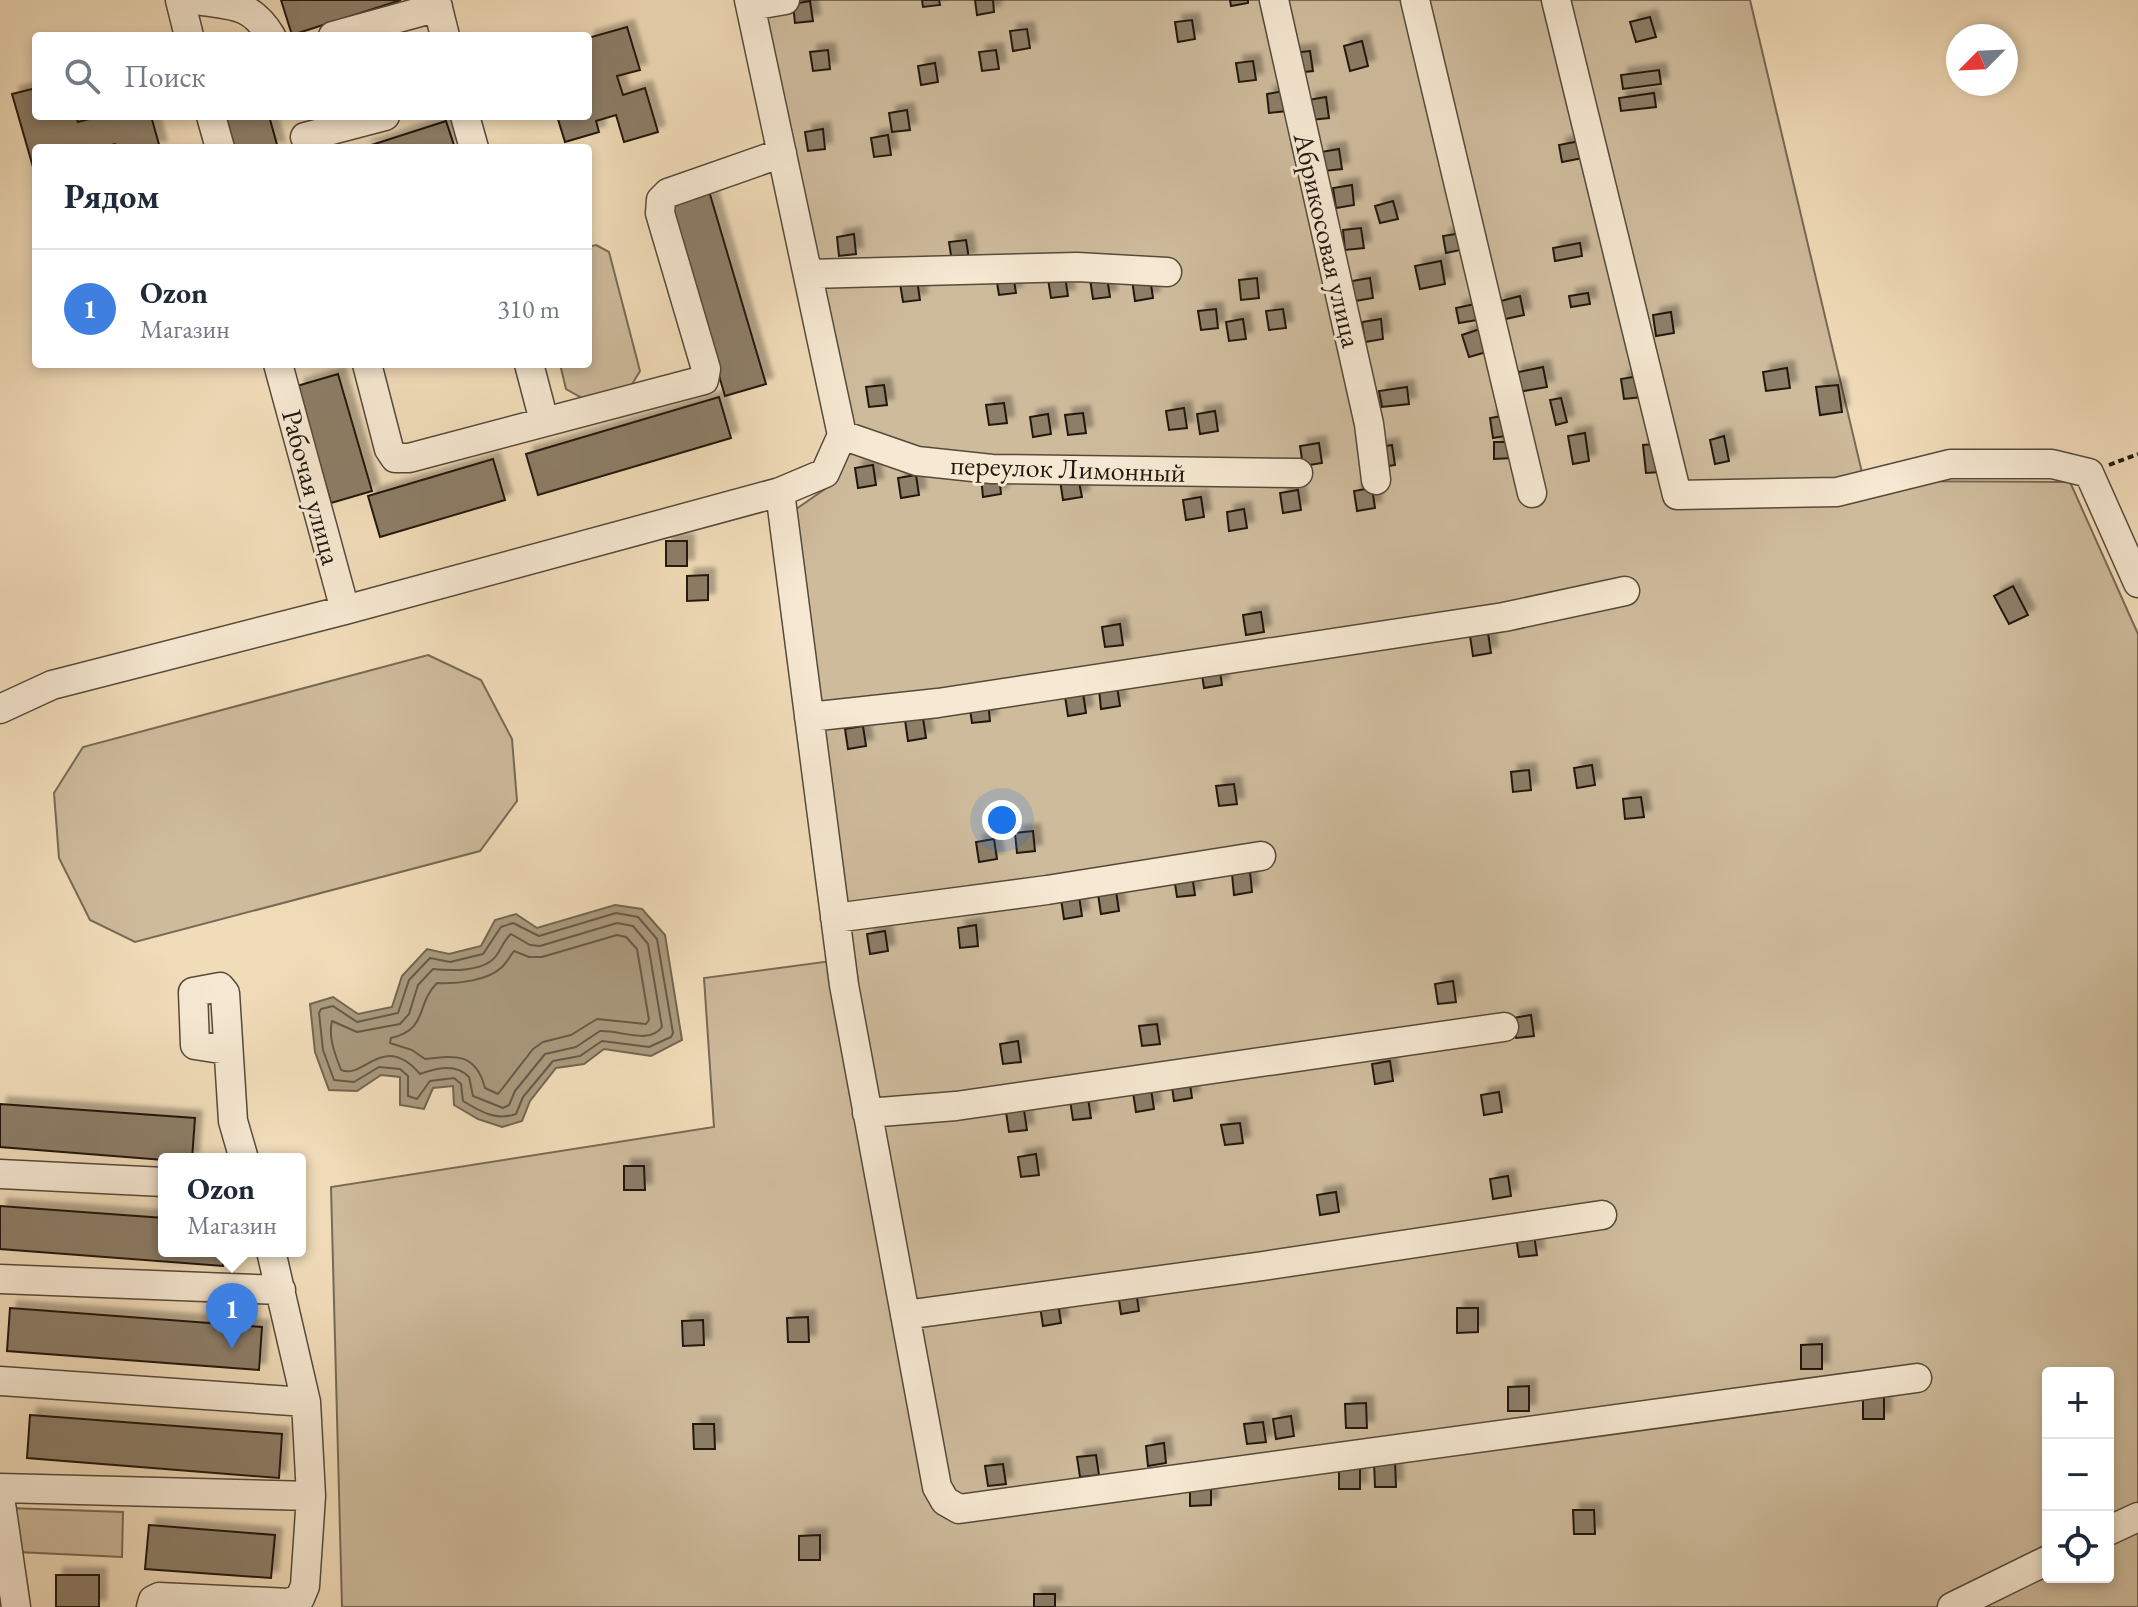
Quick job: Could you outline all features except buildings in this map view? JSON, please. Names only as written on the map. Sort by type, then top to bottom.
[{"type":"street","points":[[180,0],[188,32]]},
{"type":"street","points":[[196,0],[247,9],[258,17],[268,32]]},
{"type":"street","points":[[0,709],[52,685],[345,610],[780,492],[825,473],[842,435],[750,3],[785,0]]},
{"type":"street","name":"Абрикосовая улица","points":[[1274,0],[1369,424],[1376,480]]},
{"type":"street","points":[[1415,0],[1532,493]]},
{"type":"street","points":[[1556,0],[1677,495],[1837,492],[1950,464],[2052,464],[2089,473],[2138,583]]},
{"type":"street","points":[[346,32],[437,4],[444,32]]},
{"type":"street","points":[[212,120],[219,144]]},
{"type":"street","points":[[304,134],[367,120]]},
{"type":"street","points":[[466,120],[473,144]]},
{"type":"street","points":[[368,368],[389,449],[395,458],[409,458],[704,380],[706,369],[660,213],[661,200],[668,193],[782,153]]},
{"type":"street","points":[[808,274],[1077,267],[1167,272]]},
{"type":"street","name":"Рабочая улица","points":[[279,368],[345,610]]},
{"type":"street","points":[[530,368],[544,421]]},
{"type":"street","name":"переулок Лимонный","points":[[842,435],[917,461],[992,469],[1298,473]]},
{"type":"street","points":[[780,492],[844,985],[937,1487],[945,1501],[959,1509],[1917,1378]]},
{"type":"street","points":[[809,717],[938,703],[1357,640],[1504,617],[1625,591]]},
{"type":"street","points":[[835,918],[1047,890],[1261,856]]},
{"type":"street","points":[[867,1113],[956,1106],[1504,1027]]},
{"type":"street","points":[[227,1050],[233,1121],[242,1153]]},
{"type":"street","points":[[0,1174],[158,1182]]},
{"type":"street","points":[[905,1315],[1602,1215]]},
{"type":"street","points":[[151,1607],[153,1600],[159,1597],[289,1603],[300,1598],[305,1586],[311,1496],[306,1402],[273,1257]]},
{"type":"street","points":[[0,1279],[281,1290]]},
{"type":"street","points":[[0,1381],[306,1402]]},
{"type":"street","points":[[0,1488],[311,1496]]},
{"type":"street","points":[[0,1497],[16,1607]]},
{"type":"street","points":[[2114,1528],[2138,1517]]},
{"type":"street","points":[[1952,1607],[2042,1563]]},
{"type":"shaded area","points":[[763,0],[1750,0],[1864,481],[2070,482],[2138,634],[2138,1607],[342,1607],[331,1187],[714,1127],[704,978],[847,959],[789,514],[835,482]]},
{"type":"shaded area","points":[[592,246],[609,252],[640,371],[631,386],[582,398],[566,389],[561,368],[592,368]]},
{"type":"shaded area","points":[[428,655],[481,680],[512,739],[517,801],[480,851],[135,942],[90,920],[59,858],[54,793],[83,747]]},
{"type":"shaded area","points":[[9,1508],[123,1512],[122,1557],[17,1552]]},
{"type":"water","points":[[615,905],[642,909],[665,935],[682,1040],[651,1056],[604,1049],[584,1064],[556,1068],[530,1101],[522,1121],[502,1127],[478,1119],[454,1105],[453,1086],[433,1088],[424,1109],[400,1105],[400,1077],[381,1075],[357,1091],[329,1090],[315,1052],[310,1004],[333,997],[358,1014],[392,1007],[402,976],[427,949],[449,954],[481,946],[495,920],[516,914],[537,928]]},
{"type":"place","name":"Ozon","points":[[232,1349]]}]
